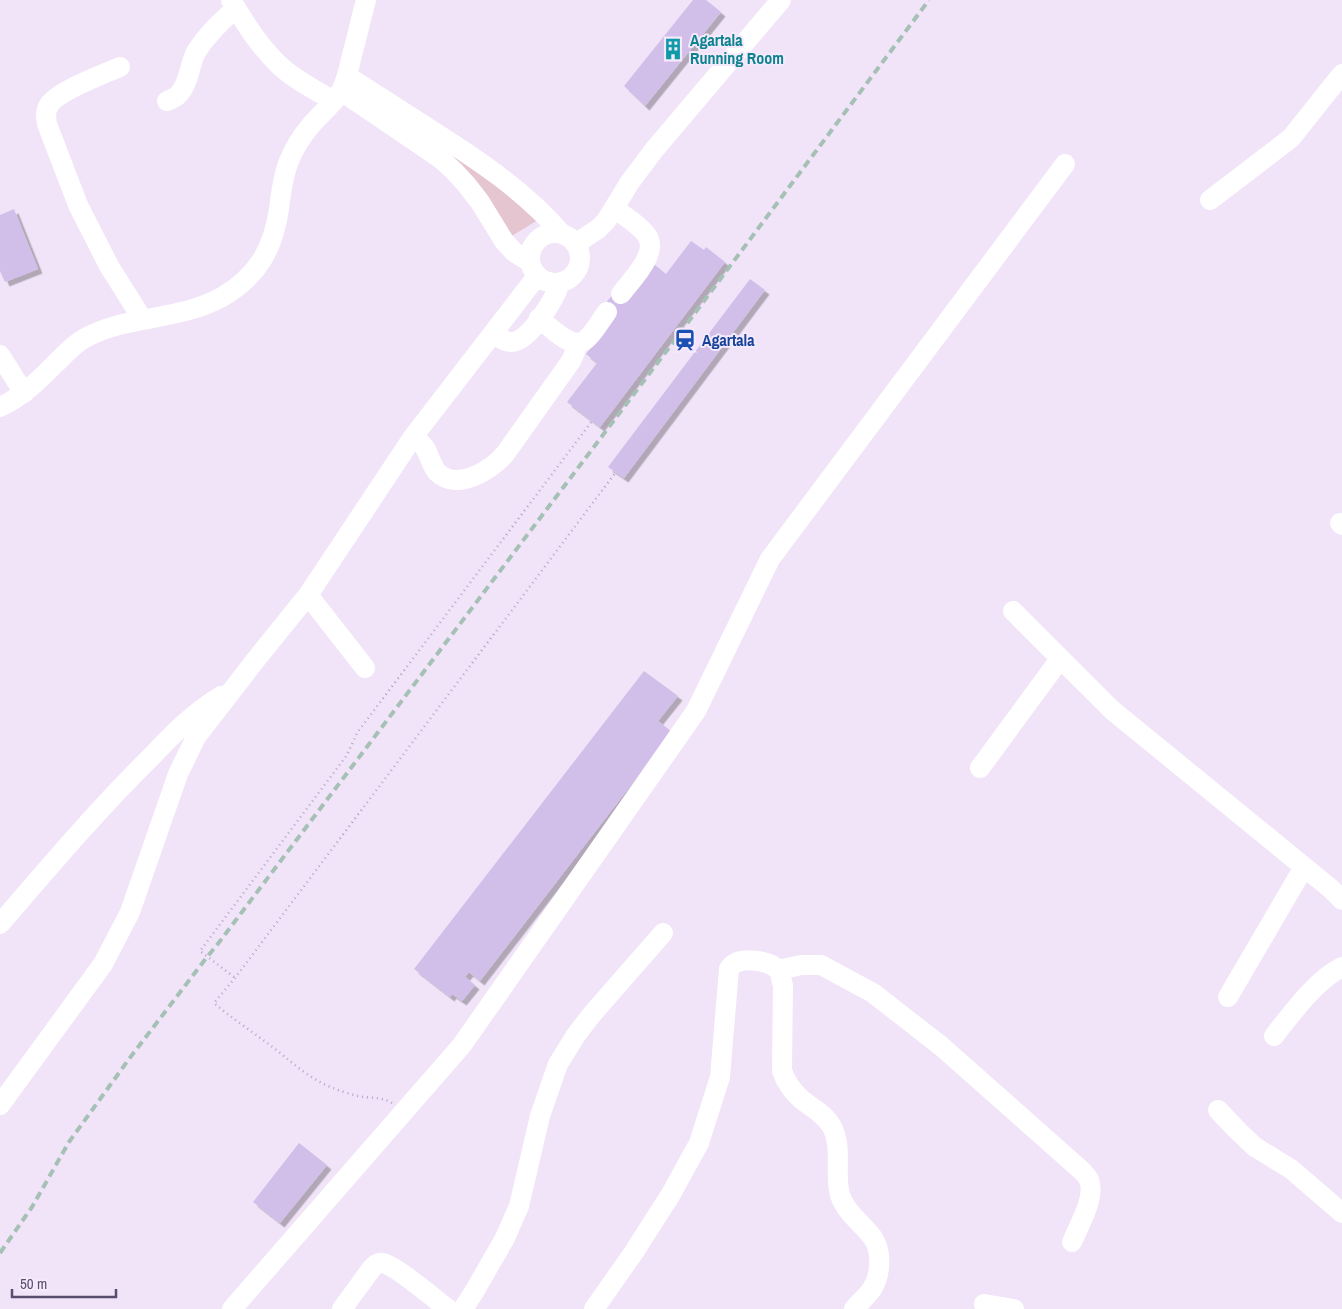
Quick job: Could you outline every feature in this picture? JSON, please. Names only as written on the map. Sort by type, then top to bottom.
[{"type":"street","points":[[0,407],[24,393],[83,339],[119,325],[176,314],[199,307],[220,298],[241,285],[255,271],[266,255],[272,239],[288,162],[297,144],[309,127],[340,89],[366,0]]},
{"type":"street","points":[[0,1105],[103,964],[130,912],[178,774],[196,737],[308,595],[413,437],[494,334],[534,269],[530,254],[533,246],[538,239],[553,233],[569,239],[598,230],[654,150],[781,0]]},
{"type":"street","points":[[167,101],[177,96],[184,88],[195,54],[234,4],[255,37],[279,65],[296,79],[340,89],[460,148],[524,195],[569,239],[579,252],[578,268],[573,275],[560,283],[544,281],[504,241],[480,202],[454,171],[422,146],[340,89]]},
{"type":"street","points":[[120,67],[78,85],[56,98],[48,106],[46,114],[47,124],[78,205],[109,266],[144,320]]},
{"type":"street","points":[[1210,200],[1291,138],[1342,74]]},
{"type":"street","points":[[232,1309],[462,1045],[696,711],[770,559],[1065,164]]},
{"type":"street","points":[[614,208],[641,229],[647,235],[650,242],[648,258],[621,294]]},
{"type":"street","points":[[494,334],[510,342],[517,342],[524,338],[552,301],[560,283]]},
{"type":"street","points":[[539,318],[570,342],[577,343],[583,341],[589,335],[607,312]]},
{"type":"street","points":[[413,437],[426,449],[433,466],[445,478],[452,480],[479,475],[497,463],[505,454],[571,361],[577,343]]},
{"type":"street","points":[[0,355],[24,393]]},
{"type":"street","points":[[308,595],[365,668]]},
{"type":"street","points":[[1013,610],[1112,710],[1330,888],[1342,900]]},
{"type":"street","points":[[980,768],[1060,658]]},
{"type":"street","points":[[0,924],[127,780],[192,716],[210,702],[234,689]]},
{"type":"street","points":[[1228,997],[1304,867]]},
{"type":"street","points":[[463,1309],[505,1238],[519,1206],[540,1116],[558,1064],[576,1035],[593,1013],[663,933]]},
{"type":"street","points":[[594,1309],[634,1252],[671,1194],[699,1142],[720,1077],[729,969],[733,963],[745,960],[769,964],[779,970],[801,965],[821,965],[873,993],[941,1046],[1088,1178],[1090,1194],[1088,1203],[1072,1242]]},
{"type":"street","points":[[1274,1036],[1316,988],[1328,976],[1342,967]]},
{"type":"street","points":[[779,970],[782,986],[782,1071],[786,1083],[799,1098],[823,1115],[832,1127],[837,1139],[840,1193],[844,1206],[873,1238],[877,1246],[879,1262],[875,1281],[872,1288],[854,1309]]},
{"type":"street","points":[[1218,1110],[1255,1147],[1292,1169],[1342,1214]]},
{"type":"street","points":[[342,1309],[372,1268],[378,1263],[389,1265],[448,1309]]},
{"type":"street","points":[[984,1304],[1014,1309]]},
{"type":"path","points":[[235,978],[200,951],[347,755],[357,733],[592,421]]},
{"type":"path","points":[[409,1105],[395,1104],[386,1099],[376,1097],[359,1096],[314,1080],[288,1058],[224,1012],[214,1002],[235,978],[616,472]]},
{"type":"shaded area","points":[[355,90],[470,164],[538,220],[510,237]]},
{"type":"building","name":"Agartala Running Room","points":[[693,0],[706,0],[721,12],[645,106],[624,86]]},
{"type":"building","points":[[14,209],[38,269],[5,282],[0,271],[0,215]]},
{"type":"building","points":[[691,241],[704,250],[706,247],[725,262],[600,427],[567,402],[597,363],[586,354],[614,317],[602,308],[616,290],[654,264],[666,274]]},
{"type":"building","points":[[750,279],[765,290],[624,478],[608,467]]},
{"type":"building","points":[[644,671],[678,696],[658,721],[672,732],[480,981],[469,972],[465,977],[475,985],[462,1001],[452,994],[450,997],[414,969]]},
{"type":"building","points":[[299,1143],[327,1165],[280,1223],[253,1202]]},
{"type":"railway","points":[[0,1253],[32,1207],[69,1142],[129,1059],[671,345],[929,0]]},
{"type":"place","name":"Agartala Running Room","points":[[673,49]]},
{"type":"place","name":"Agartala","points":[[685,340]]}]
